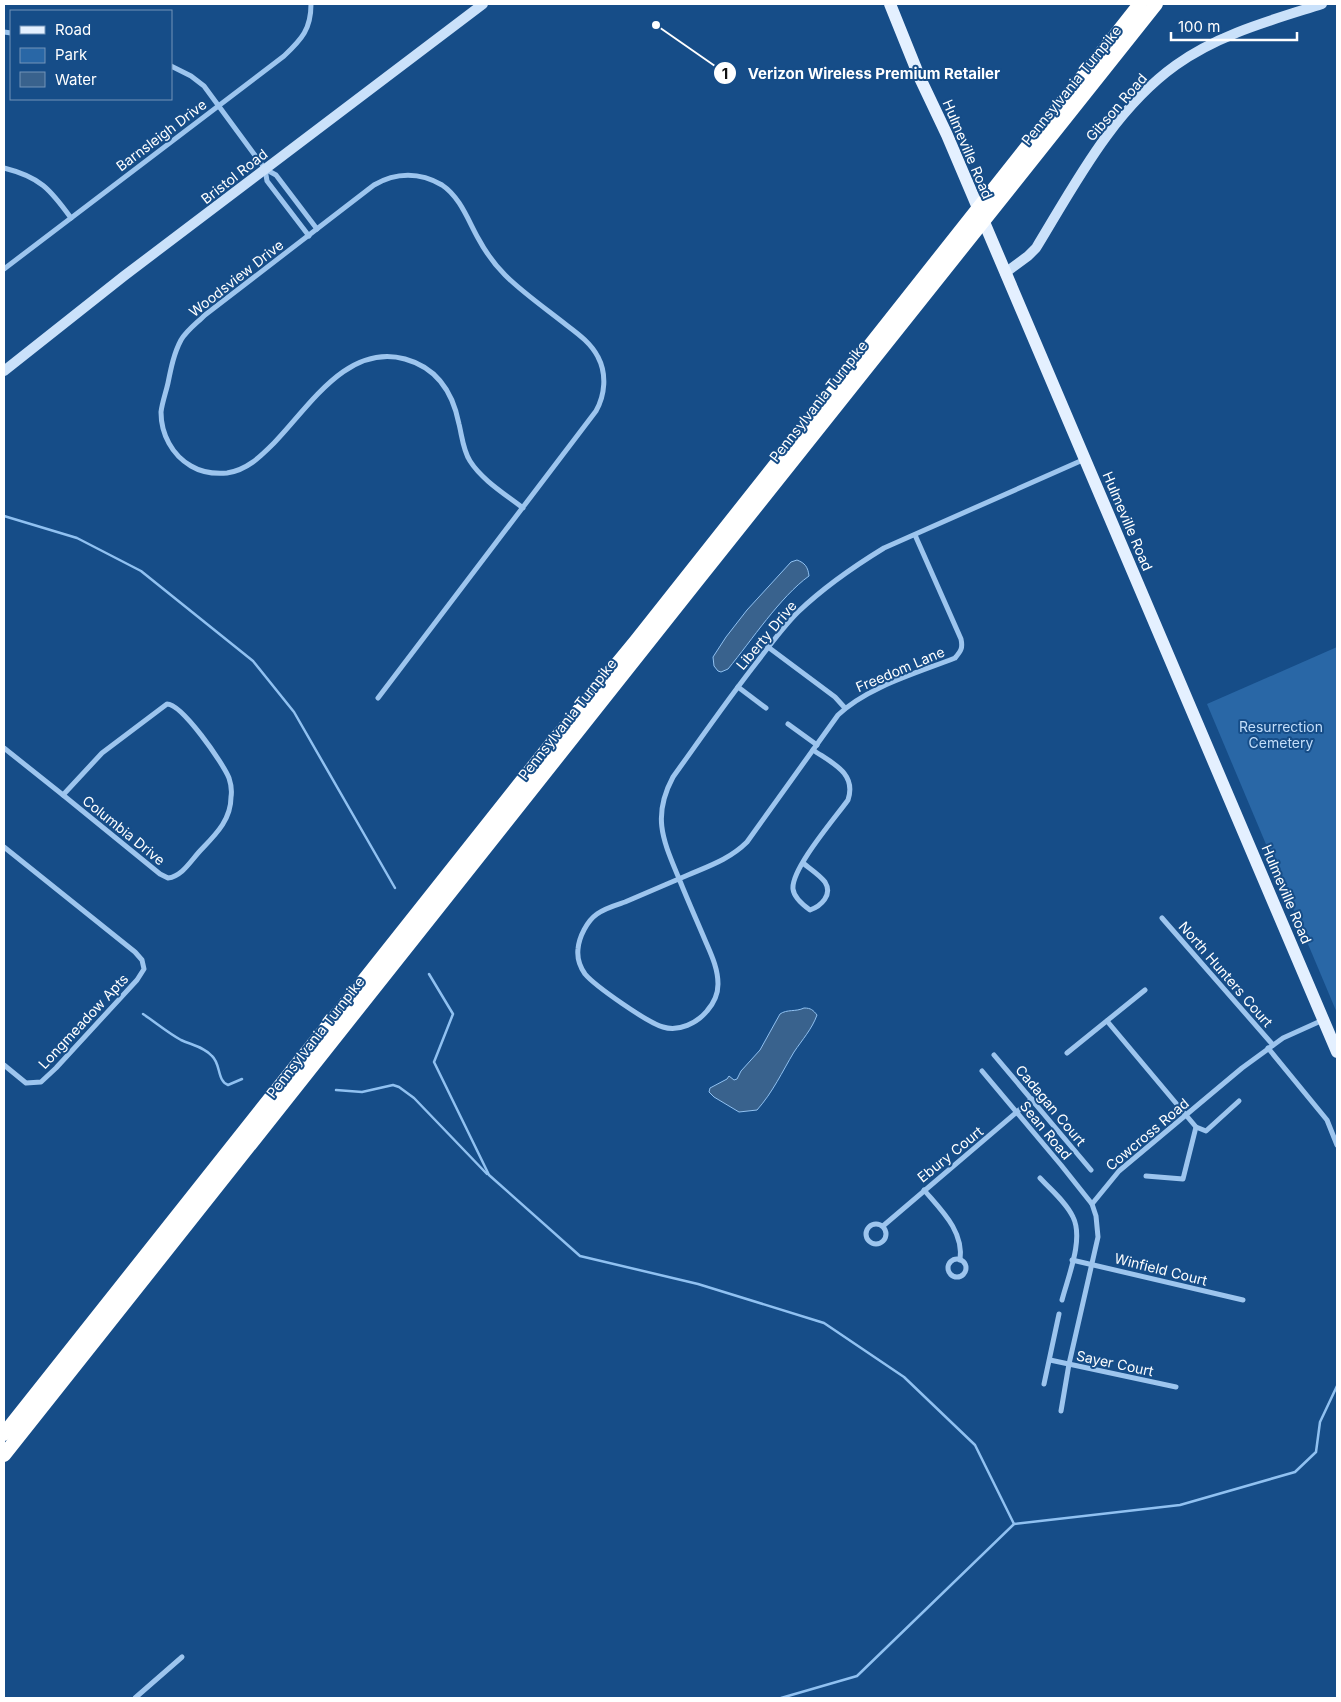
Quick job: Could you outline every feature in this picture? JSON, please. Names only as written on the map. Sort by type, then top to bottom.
[{"type":"highway","name":"Pennsylvania Turnpike","points":[[4,1434],[1140,4]]},
{"type":"highway","name":"Pennsylvania Turnpike","points":[[4,1455],[1156,4]]},
{"type":"main road","name":"Bristol Road","points":[[4,371],[265,169],[483,4]]},
{"type":"main road","name":"Hulmeville Road","points":[[890,4],[919,76],[947,135],[1337,1052]]},
{"type":"main road","name":"Gibson Road","points":[[1005,272],[1036,248],[1094,154],[1123,116],[1157,81],[1175,66],[1213,43],[1233,34],[1322,4]]},
{"type":"street","name":"Barnsleigh Drive","points":[[4,269],[284,56],[299,42],[306,32],[311,18],[311,4]]},
{"type":"street","points":[[172,66],[191,76],[204,86],[219,104],[265,169],[267,181],[309,236]]},
{"type":"street","points":[[4,168],[24,173],[44,186],[71,218]]},
{"type":"street","points":[[265,169],[276,175],[317,229]]},
{"type":"street","name":"Woodsview Drive","points":[[378,698],[523,508],[581,432],[600,404],[603,396],[604,374],[593,348],[505,275],[484,248],[453,195],[444,186],[430,179],[403,175],[388,178],[374,185],[205,315],[181,341],[172,364],[161,411],[162,424],[167,440],[177,456],[192,466],[212,472],[227,473],[249,466],[268,449],[334,378],[362,360],[371,357],[392,357],[416,362],[436,375],[444,384],[455,405],[462,437],[471,462],[486,479],[523,508]]},
{"type":"street","name":"Liberty Drive","points":[[679,879],[597,914],[585,929],[580,939],[578,950],[578,961],[595,985],[664,1028],[678,1028],[695,1021],[714,1003],[718,984],[716,966],[679,879],[663,842],[662,814],[666,790],[673,777],[738,687],[768,647],[798,612],[839,577],[884,548],[1085,459]]},
{"type":"street","name":"Freedom Lane","points":[[679,879],[727,858],[737,852],[747,842],[838,715],[845,708],[868,694],[955,658],[963,646],[961,639],[915,535]]},
{"type":"street","points":[[768,647],[835,697],[845,708]]},
{"type":"street","points":[[738,687],[766,708]]},
{"type":"street","name":"Columbia Drive","points":[[4,748],[160,874],[168,878],[179,874],[220,829],[227,818],[231,797],[229,778],[224,770],[191,723],[172,704],[162,707],[102,754],[63,795]]},
{"type":"street","points":[[788,724],[845,773],[849,779],[851,791],[848,800],[803,863],[796,877],[793,891],[802,905],[810,910],[823,903],[827,895],[827,888],[825,882],[803,863]]},
{"type":"street","name":"Longmeadow Apts","points":[[4,847],[135,952],[142,960],[144,969],[137,980],[56,1068],[40,1082],[26,1083],[4,1066]]},
{"type":"street","name":"North Hunters Court","points":[[1162,918],[1270,1046],[1326,1120],[1337,1145]]},
{"type":"street","points":[[1067,1053],[1145,990]]},
{"type":"street","name":"Cowcross Road","points":[[1092,1204],[1108,1182],[1119,1171],[1270,1046],[1324,1020]]},
{"type":"street","points":[[1107,1021],[1196,1127],[1206,1131],[1240,1101]]},
{"type":"street","name":"Cadagan Court","points":[[994,1055],[1090,1170]]},
{"type":"street","name":"Sean Road","points":[[982,1072],[1092,1204]]},
{"type":"street","name":"Ebury Court","points":[[883,1226],[1032,1099]]},
{"type":"street","points":[[1146,1176],[1183,1179],[1196,1127]]},
{"type":"street","points":[[1040,1178],[1065,1206],[1077,1227],[1077,1239],[1062,1300]]},
{"type":"street","points":[[924,1190],[956,1232],[961,1246],[960,1260]]},
{"type":"street","points":[[1061,1411],[1069,1364],[1098,1237],[1098,1228],[1092,1204]]},
{"type":"street","name":"Winfield Court","points":[[1072,1260],[1243,1300]]},
{"type":"street","points":[[1044,1384],[1059,1314]]},
{"type":"street","name":"Sayer Court","points":[[1050,1360],[1176,1387]]},
{"type":"street","points":[[135,1698],[182,1657]]},
{"type":"green space","name":"Resurrection Cemetery","points":[[1337,647],[1337,1013],[1207,704]]},
{"type":"water","points":[[797,560],[806,566],[809,576],[787,595],[728,669],[721,672],[718,671],[714,666],[713,657],[726,637],[747,610],[791,562]]},
{"type":"water","points":[[804,1008],[810,1009],[817,1015],[815,1020],[773,1089],[757,1110],[739,1112],[709,1092],[710,1088],[729,1076],[734,1080],[737,1079],[741,1071],[760,1050],[780,1014]]},
{"type":"waterway","points":[[4,516],[77,538],[141,571],[253,661],[294,712],[395,888]]},
{"type":"waterway","points":[[429,974],[453,1014],[434,1062],[489,1175],[580,1256],[698,1284],[824,1323],[904,1377],[975,1445],[1014,1524]]},
{"type":"waterway","points":[[143,1014],[181,1040],[202,1048],[209,1053],[217,1063],[222,1080],[228,1085],[242,1079]]},
{"type":"waterway","points":[[336,1090],[362,1092],[393,1085],[399,1087],[414,1098],[487,1174]]},
{"type":"waterway","points":[[781,1698],[857,1676],[1014,1524],[1180,1505],[1295,1472],[1316,1452],[1320,1422],[1337,1386]]},
{"type":"place","name":"Verizon Wireless Premium Retailer","points":[[656,25]]}]
